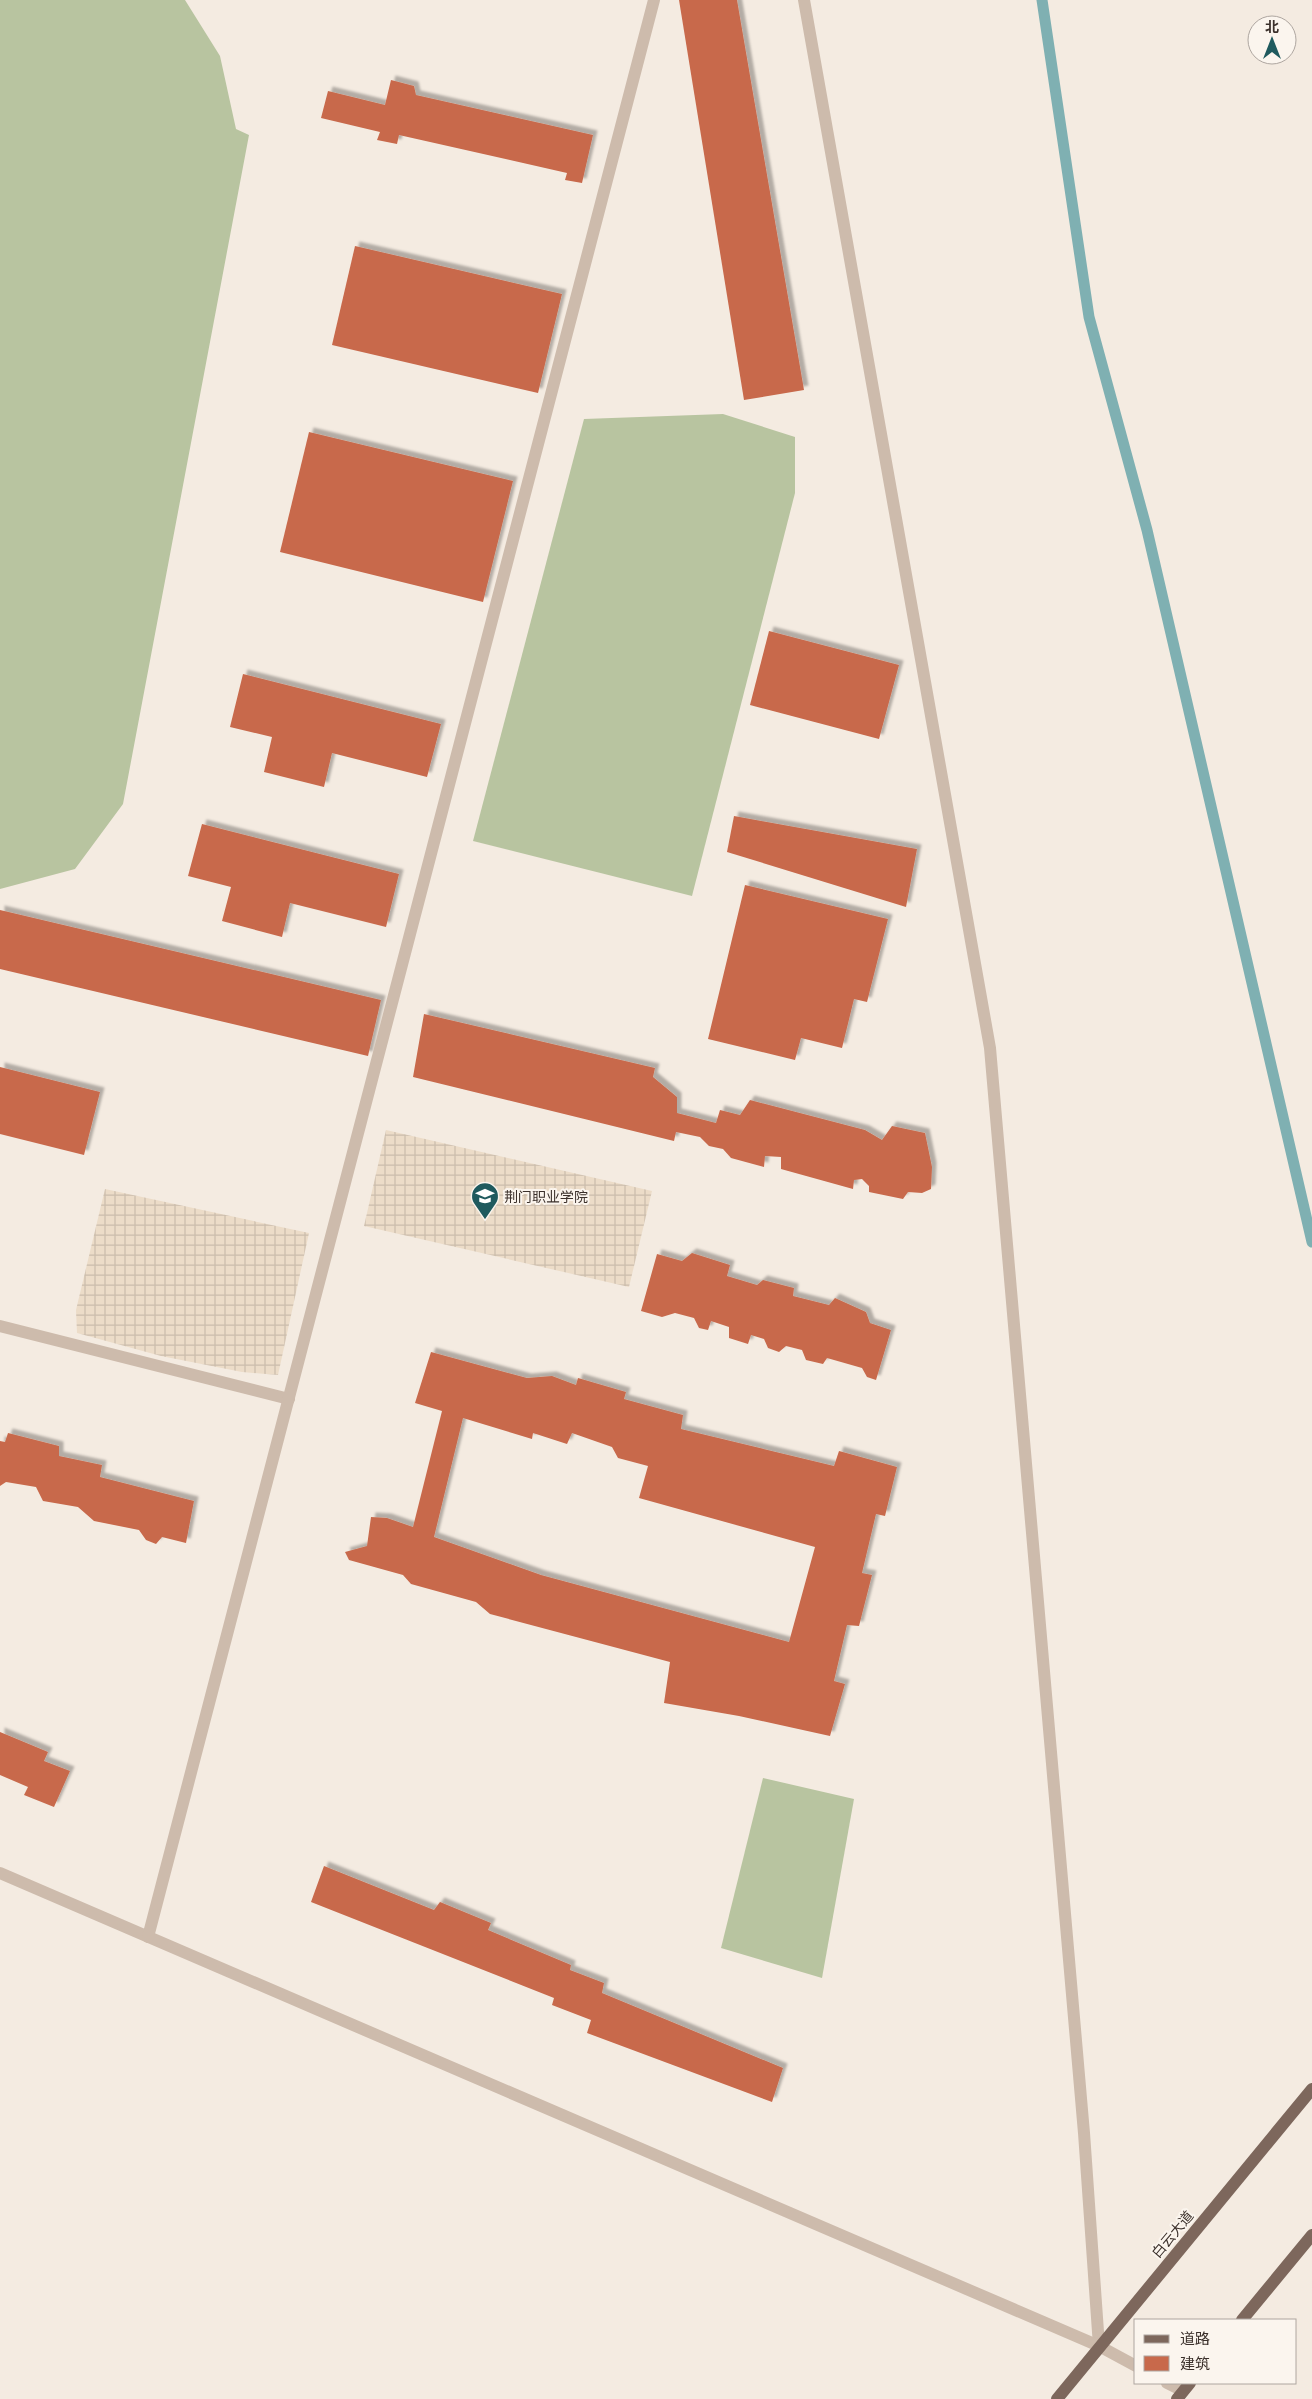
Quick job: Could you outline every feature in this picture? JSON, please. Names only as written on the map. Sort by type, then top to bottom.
[{"type":"main road","name":"白云大道","points":[[1057,2399],[1312,2089]]},
{"type":"main road","points":[[1243,2319],[1312,2235]]},
{"type":"street","points":[[148,1937],[654,0]]},
{"type":"street","points":[[804,0],[990,1048],[1084,2133],[1099,2346]]},
{"type":"street","points":[[0,1326],[289,1399]]},
{"type":"street","points":[[0,1873],[1099,2346],[1134,2365]]},
{"type":"street","points":[[1169,2384],[1183,2391]]},
{"type":"green space","points":[[0,0],[185,0],[220,56],[236,129],[249,135],[123,804],[75,869],[0,889]]},
{"type":"green space","points":[[723,414],[795,437],[795,493],[692,896],[473,841],[584,419]]},
{"type":"green space","points":[[763,1778],[854,1799],[822,1978],[721,1948]]},
{"type":"shaded area","points":[[386,1130],[652,1191],[629,1287],[364,1226]]},
{"type":"shaded area","points":[[105,1189],[309,1233],[278,1375],[242,1372],[161,1356],[77,1333],[76,1310]]},
{"type":"building","points":[[679,0],[737,0],[804,390],[744,400]]},
{"type":"building","points":[[391,80],[414,86],[416,95],[593,135],[582,183],[565,180],[567,173],[399,135],[397,144],[377,140],[380,132],[321,118],[328,91],[385,105]]},
{"type":"building","points":[[355,246],[562,294],[538,393],[332,345]]},
{"type":"building","points":[[309,432],[513,481],[483,602],[280,552]]},
{"type":"building","points":[[769,631],[899,665],[879,739],[750,705]]},
{"type":"building","points":[[243,674],[441,724],[427,777],[332,753],[324,787],[264,772],[272,737],[230,727]]},
{"type":"building","points":[[734,816],[917,849],[906,907],[727,852]]},
{"type":"building","points":[[202,824],[399,874],[386,927],[290,903],[282,937],[222,921],[231,887],[188,876]]},
{"type":"building","points":[[745,885],[888,919],[867,1002],[854,999],[842,1048],[801,1038],[795,1060],[708,1039]]},
{"type":"building","points":[[0,910],[381,1000],[368,1056],[0,969]]},
{"type":"building","points":[[424,1014],[655,1068],[653,1077],[677,1097],[677,1113],[716,1123],[720,1110],[740,1115],[750,1100],[865,1130],[882,1140],[892,1126],[925,1133],[932,1167],[931,1189],[922,1193],[908,1192],[903,1199],[869,1192],[869,1186],[862,1179],[854,1180],[853,1189],[781,1169],[781,1157],[765,1156],[764,1167],[731,1158],[723,1149],[709,1146],[700,1137],[676,1132],[674,1141],[413,1077]]},
{"type":"building","points":[[0,1067],[100,1092],[84,1155],[0,1134]]},
{"type":"building","points":[[692,1253],[730,1265],[727,1276],[757,1285],[763,1280],[794,1288],[793,1296],[829,1305],[835,1298],[866,1312],[870,1323],[891,1330],[876,1380],[867,1377],[862,1368],[827,1358],[823,1364],[806,1360],[802,1350],[786,1346],[779,1352],[768,1348],[764,1339],[751,1335],[748,1344],[729,1338],[729,1327],[711,1321],[708,1330],[699,1328],[694,1318],[675,1313],[662,1317],[641,1311],[657,1254],[682,1261]]},
{"type":"building","points":[[431,1352],[527,1378],[552,1376],[576,1385],[578,1378],[626,1392],[624,1399],[683,1415],[681,1429],[834,1466],[839,1451],[897,1467],[885,1516],[876,1514],[862,1573],[872,1575],[859,1626],[847,1625],[834,1681],[845,1684],[830,1736],[739,1716],[664,1703],[670,1662],[490,1614],[476,1602],[411,1584],[403,1575],[349,1560],[345,1552],[367,1546],[371,1517],[387,1518],[413,1527],[442,1411],[415,1403]],"holes":[[[463,1418],[532,1439],[533,1433],[567,1444],[572,1433],[612,1447],[618,1458],[648,1466],[639,1498],[815,1547],[789,1642],[541,1575],[434,1537]]]},
{"type":"building","points":[[8,1433],[59,1446],[59,1456],[102,1465],[100,1477],[194,1501],[186,1543],[162,1537],[156,1544],[146,1540],[139,1530],[94,1521],[78,1507],[43,1501],[36,1487],[6,1482],[0,1486],[0,1441],[5,1442]]},
{"type":"building","points":[[0,1732],[48,1752],[44,1761],[70,1771],[54,1807],[24,1795],[28,1787],[0,1775]]},
{"type":"building","points":[[324,1866],[434,1910],[440,1902],[491,1923],[488,1930],[571,1965],[570,1970],[604,1983],[602,1993],[783,2068],[772,2102],[587,2033],[591,2020],[552,2005],[554,1998],[311,1902]]},
{"type":"waterway","points":[[1042,0],[1089,317],[1147,530],[1312,1242]]},
{"type":"place","name":"荆门职业学院","points":[[485,1220]]}]
